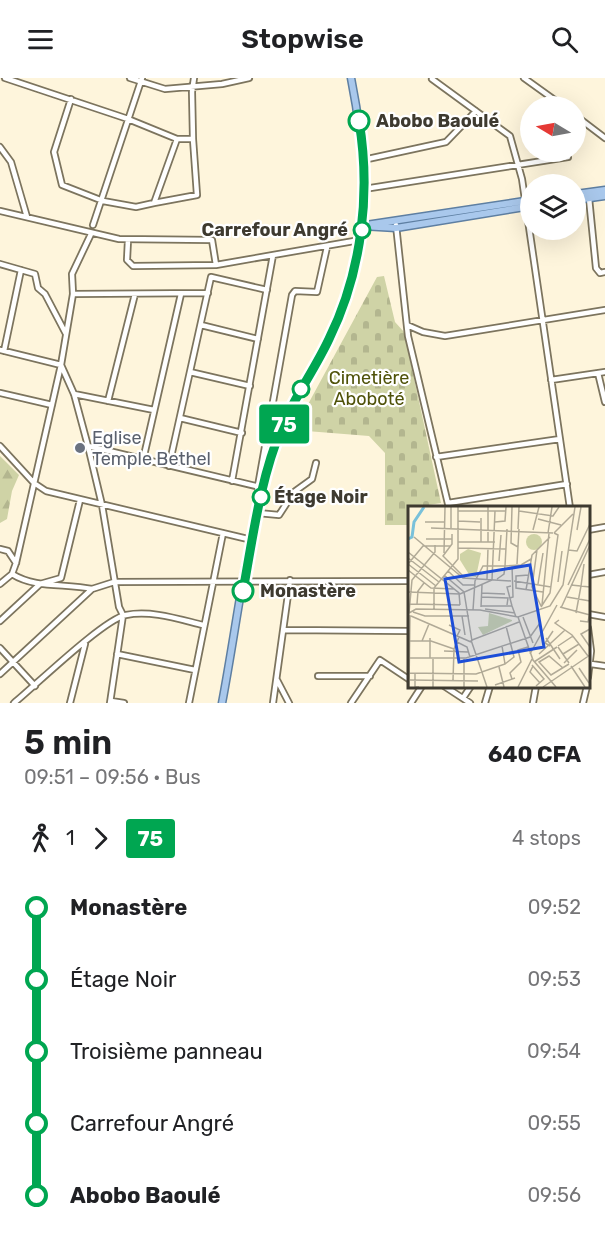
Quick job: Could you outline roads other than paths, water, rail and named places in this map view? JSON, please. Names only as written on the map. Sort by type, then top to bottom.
[{"type":"main road","points":[[222,703],[261,487],[282,428],[337,323],[360,240],[364,189],[363,160],[351,78]]},
{"type":"main road","points":[[586,193],[605,190]]},
{"type":"main road","points":[[586,198],[605,196]]},
{"type":"main road","points":[[362,226],[396,225],[520,205]]},
{"type":"street","points":[[5,78],[128,119],[177,139],[193,140]]},
{"type":"street","points":[[130,78],[165,88],[222,84],[249,78]]},
{"type":"street","points":[[71,99],[54,152],[61,182],[65,188],[103,201],[136,207],[197,195],[193,140],[192,85],[194,78]]},
{"type":"street","points":[[524,78],[548,96]]},
{"type":"street","points":[[432,79],[510,136],[521,174]]},
{"type":"street","points":[[93,225],[142,80]]},
{"type":"street","points":[[363,160],[446,142],[476,111]]},
{"type":"street","points":[[586,124],[605,138]]},
{"type":"street","points":[[154,203],[177,139]]},
{"type":"street","points":[[0,147],[11,162],[27,217]]},
{"type":"street","points":[[364,189],[537,162]]},
{"type":"street","points":[[589,198],[596,268],[600,273],[605,272]]},
{"type":"street","points":[[0,210],[91,234],[128,240],[212,240],[215,265],[169,466]]},
{"type":"street","points":[[396,225],[407,325],[449,505],[567,484]]},
{"type":"street","points":[[0,584],[12,574],[16,563],[61,365],[73,294],[72,274],[91,234]]},
{"type":"street","points":[[128,240],[127,260],[130,266],[215,265],[360,240]]},
{"type":"street","points":[[532,240],[570,506]]},
{"type":"street","points":[[88,446],[261,487],[292,295],[296,291],[317,292],[327,247]]},
{"type":"street","points":[[232,481],[273,255]]},
{"type":"street","points":[[0,264],[36,275],[39,288],[45,294],[66,335]]},
{"type":"street","points":[[21,270],[2,350],[61,365]]},
{"type":"street","points":[[212,277],[267,290]]},
{"type":"street","points":[[73,294],[208,293]]},
{"type":"street","points":[[108,401],[135,294]]},
{"type":"street","points":[[143,460],[181,294]]},
{"type":"street","points":[[407,325],[423,332],[445,336],[605,310]]},
{"type":"street","points":[[201,325],[258,339]]},
{"type":"street","points":[[61,365],[74,394],[88,446],[113,560],[114,582],[123,615],[111,702],[124,703]]},
{"type":"street","points":[[190,372],[250,386]]},
{"type":"street","points":[[551,380],[605,372]]},
{"type":"street","points":[[598,373],[605,402]]},
{"type":"street","points":[[0,393],[52,405]]},
{"type":"street","points":[[74,394],[154,410]]},
{"type":"street","points":[[180,418],[242,433]]},
{"type":"street","points":[[436,457],[560,439]]},
{"type":"street","points":[[0,446],[34,483],[46,491],[252,540]]},
{"type":"street","points":[[258,513],[279,515],[294,493],[312,479],[316,463]]},
{"type":"street","points":[[0,621],[40,584],[58,580],[64,573],[80,500]]},
{"type":"street","points":[[590,530],[605,527]]},
{"type":"street","points":[[189,703],[223,533]]},
{"type":"street","points":[[0,549],[8,551],[16,563]]},
{"type":"street","points":[[590,575],[605,572]]},
{"type":"street","points":[[12,574],[25,581],[40,584],[92,588],[114,582],[213,584],[290,580],[408,581]]},
{"type":"street","points":[[274,703],[290,580]]},
{"type":"street","points":[[0,674],[92,588]]},
{"type":"street","points":[[590,614],[605,617]]},
{"type":"street","points":[[14,703],[111,622],[123,615],[159,615],[203,625]]},
{"type":"street","points":[[285,630],[408,631]]},
{"type":"street","points":[[70,703],[85,644]]},
{"type":"street","points":[[0,648],[35,686]]},
{"type":"street","points":[[590,652],[590,668]]},
{"type":"street","points":[[117,654],[195,670]]},
{"type":"street","points":[[351,703],[380,660],[408,679]]},
{"type":"street","points":[[591,664],[605,666]]},
{"type":"street","points":[[318,676],[370,676]]},
{"type":"street","points":[[277,680],[289,703]]},
{"type":"street","points":[[411,703],[420,688]]},
{"type":"street","points":[[446,688],[470,703]]},
{"type":"street","points":[[463,698],[470,688]]},
{"type":"street","points":[[485,703],[490,688]]},
{"type":"street","points":[[533,703],[536,688]]},
{"type":"street","points":[[584,703],[587,688]]},
{"type":"place","name":"Abobo Baoulé","points":[[359,121]]},
{"type":"place","name":"Carrefour Angré","points":[[362,230]]},
{"type":"place","name":"Eglise Temple Bethel","points":[[80,448]]},
{"type":"place","name":"Étage Noir","points":[[261,497]]},
{"type":"place","name":"Monastère","points":[[243,591]]},
{"type":"park label","name":"Cimetière Aboboté","points":[[369,388]]}]
